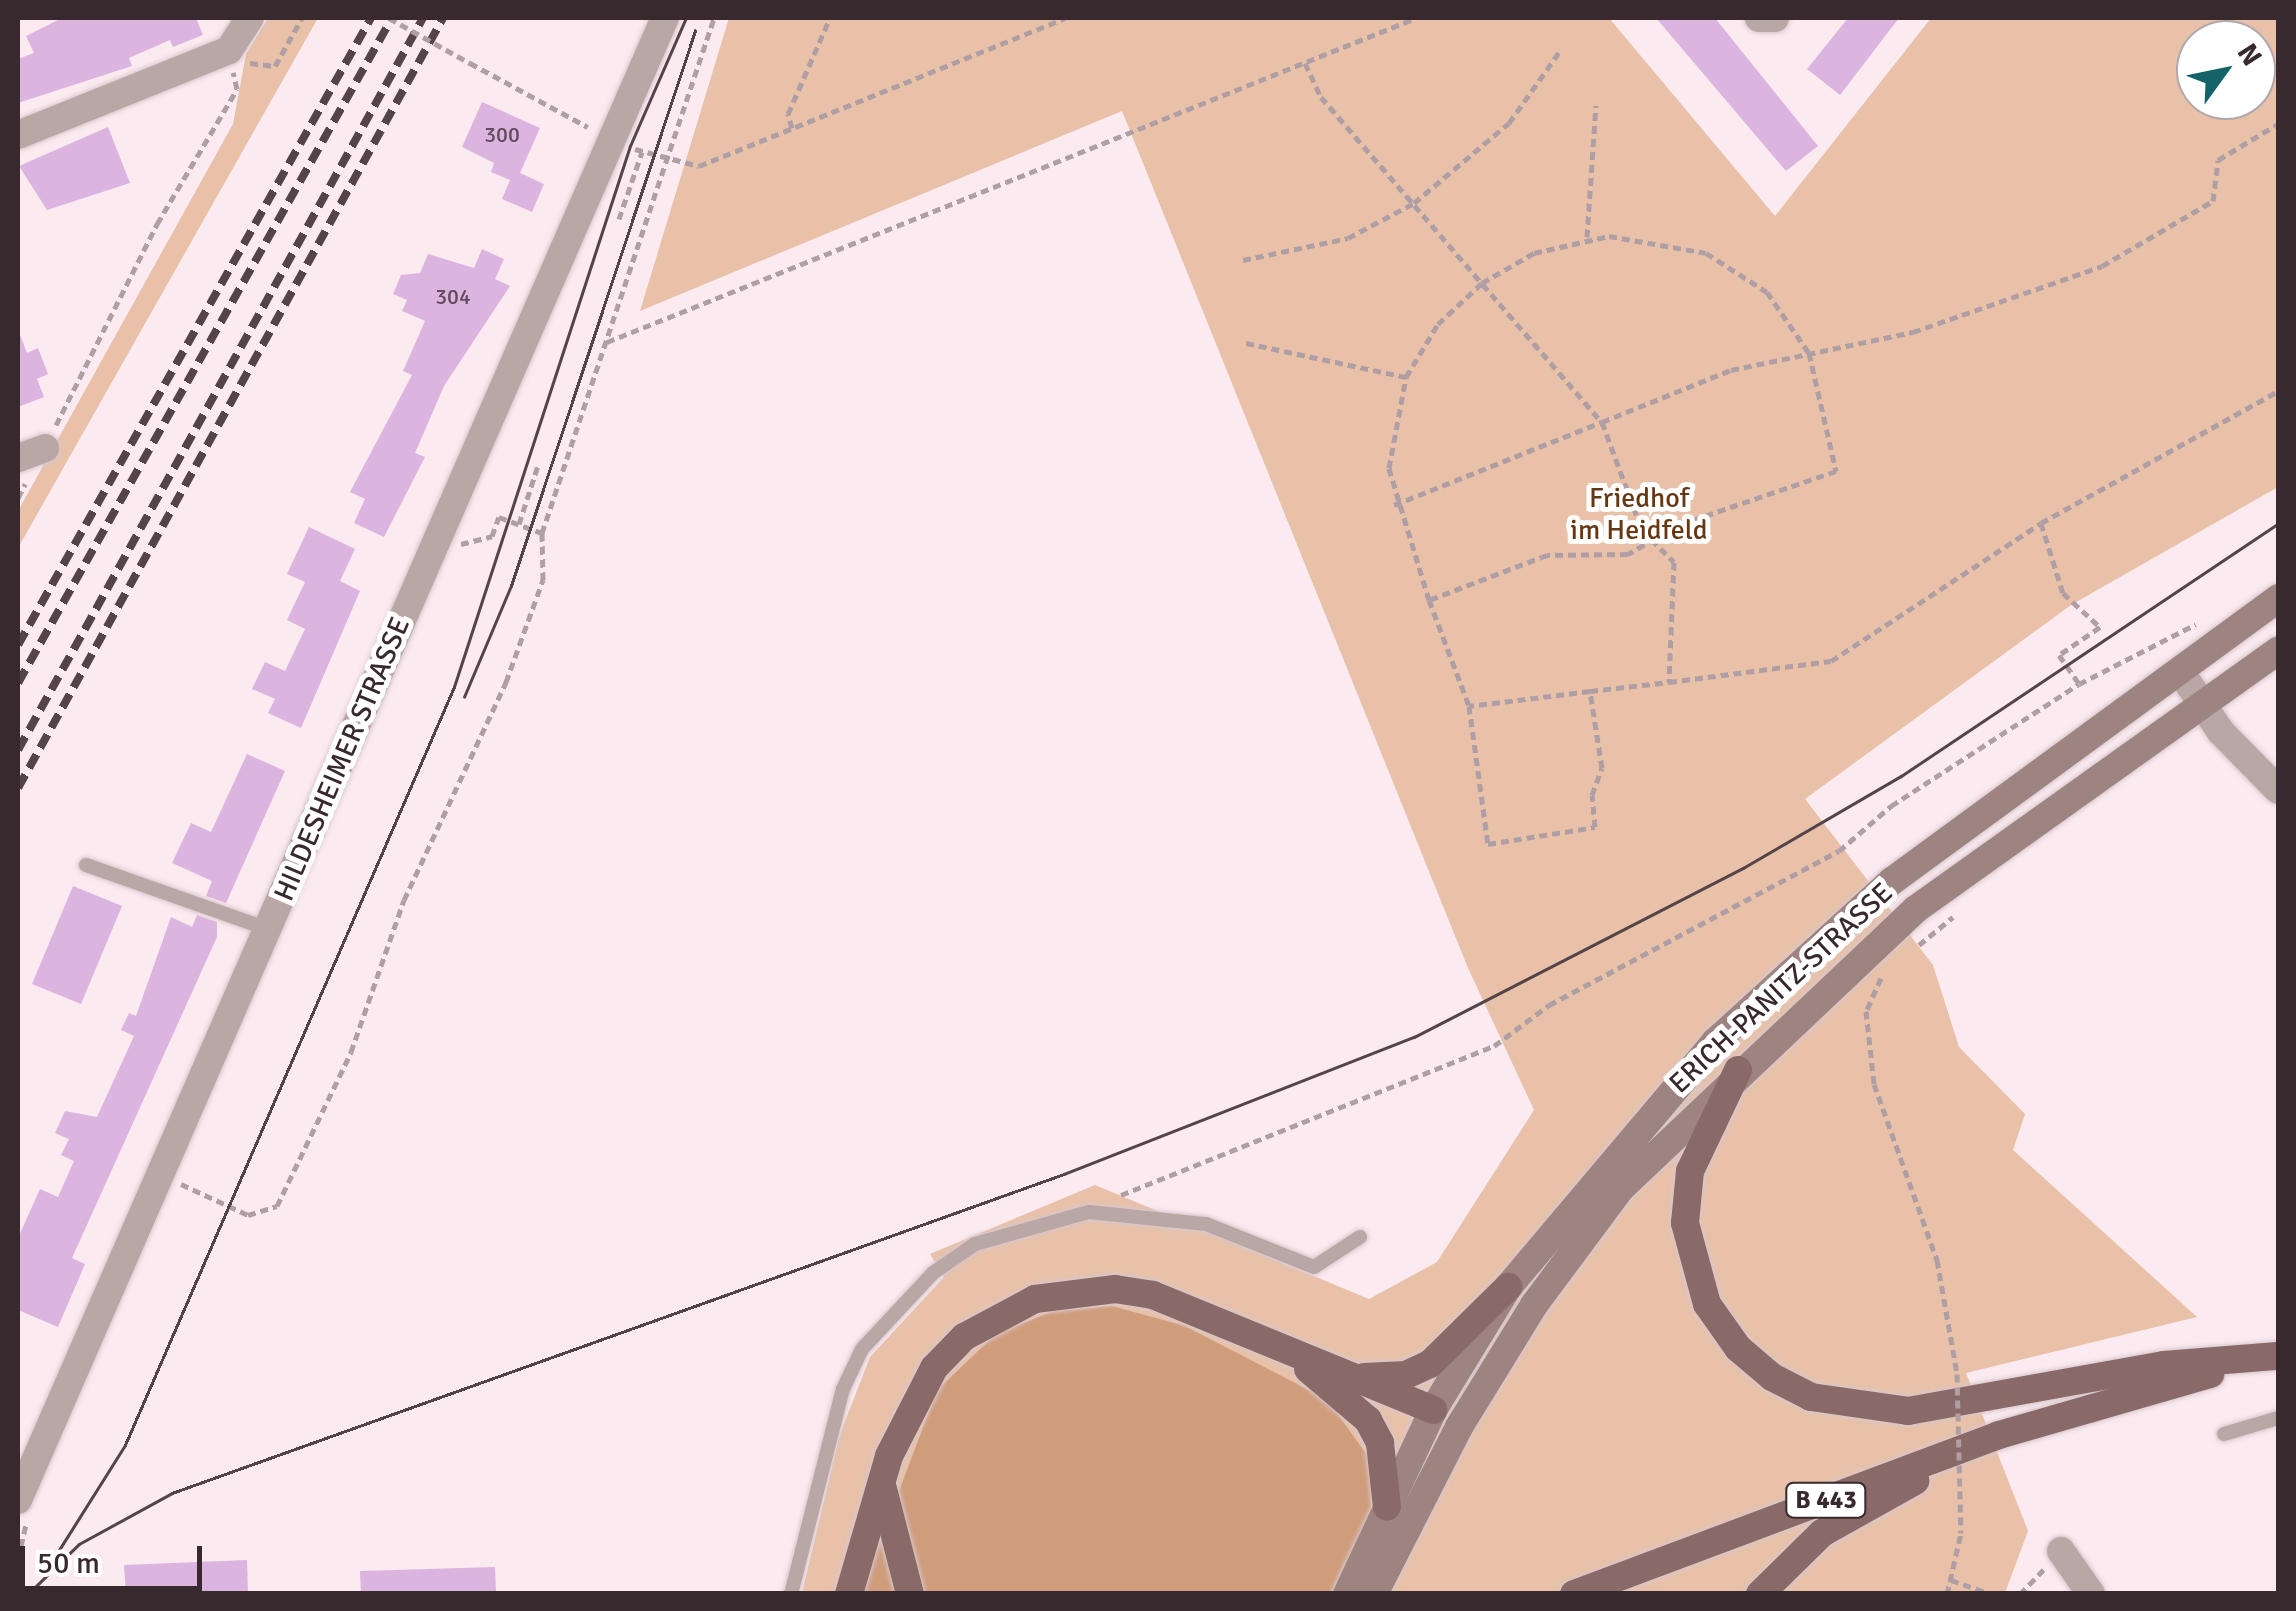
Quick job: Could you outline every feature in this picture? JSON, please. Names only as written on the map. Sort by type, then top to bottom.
[{"type":"main road","name":"ERICH-PANITZ-STRASSE","points":[[1359,1587],[1387,1507],[1433,1410],[1508,1287],[1625,1142],[1805,957],[1967,823],[2278,598]]},
{"type":"main road","name":"ERICH-PANITZ-STRASSE","points":[[1359,1587],[1386,1564],[1459,1427],[1534,1305],[1621,1188],[1738,1070],[1916,909],[2278,652]]},
{"type":"main road","points":[[1738,1070],[1690,1171],[1684,1224],[1707,1304],[1738,1348],[1772,1377],[1811,1398],[1908,1411],[2164,1365],[2277,1356]]},
{"type":"main road","points":[[1357,1377],[1406,1375],[1430,1364],[1508,1287]]},
{"type":"main road","points":[[849,1594],[890,1456],[934,1368],[964,1338],[1034,1299],[1115,1289],[1153,1295],[1357,1377],[1433,1410],[1459,1427]]},
{"type":"main road","points":[[1274,1346],[1368,1420],[1380,1442],[1387,1507]]},
{"type":"main road","name":"B 443","points":[[1574,1594],[1998,1435],[2277,1356]]},
{"type":"main road","points":[[1760,1594],[1822,1533],[1998,1435]]},
{"type":"main road","points":[[883,1489],[910,1594]]},
{"type":"street","points":[[18,135],[229,50],[250,18]]},
{"type":"street","name":"HILDESHEIMER STRASSE","points":[[18,1500],[665,18]]},
{"type":"street","points":[[1759,18],[1775,18]]},
{"type":"street","points":[[18,458],[45,448]]},
{"type":"street","points":[[2180,671],[2203,704],[2278,790]]},
{"type":"street","points":[[2062,1551],[2091,1594]]},
{"type":"lane","points":[[86,864],[269,929]]},
{"type":"lane","points":[[791,1594],[843,1388],[862,1349],[922,1284],[975,1244],[1089,1212],[1206,1224],[1314,1268],[1360,1237]]},
{"type":"lane","points":[[2224,1434],[2278,1418]]},
{"type":"path","points":[[256,66],[275,66],[302,18]]},
{"type":"path","points":[[388,18],[611,138]]},
{"type":"path","points":[[160,1174],[248,1215],[277,1206],[351,1052],[404,900],[506,682],[543,580],[542,533],[714,18]]},
{"type":"path","points":[[792,128],[788,114],[830,18]]},
{"type":"path","points":[[1037,29],[1042,18]]},
{"type":"path","points":[[664,160],[698,166],[1065,18]]},
{"type":"path","points":[[607,342],[1416,18]]},
{"type":"path","points":[[18,498],[157,224],[237,90],[229,50]]},
{"type":"path","points":[[1243,260],[1348,238],[1414,204],[1509,124],[1560,51]]},
{"type":"path","points":[[1305,63],[1321,97],[1602,422],[1642,530],[1674,562],[1669,682]]},
{"type":"path","points":[[1587,238],[1596,106]]},
{"type":"path","points":[[1394,506],[1731,370],[1913,332],[2102,266],[2214,201],[2218,160],[2278,124]]},
{"type":"path","points":[[619,219],[642,152]]},
{"type":"path","points":[[1429,600],[1547,555],[1628,554],[1657,543],[1678,525],[1836,471],[1808,353],[1767,292],[1706,253],[1639,236],[1587,238],[1534,252],[1482,284],[1438,324],[1406,377],[1390,435],[1394,506],[1429,600],[1469,706],[1488,844],[1595,827],[1592,795],[1602,768],[1590,691]]},
{"type":"path","points":[[1246,342],[1406,377]]},
{"type":"path","points":[[1469,706],[1831,661],[2042,523],[2278,391]]},
{"type":"path","points":[[519,524],[538,462]]},
{"type":"path","points":[[434,548],[481,541],[499,517],[542,533]]},
{"type":"path","points":[[2042,523],[2063,593],[2100,626],[2060,655],[2079,684]]},
{"type":"path","points":[[1089,1212],[1494,1046],[1549,1005],[1838,851],[1892,806],[2079,684],[2216,614],[2230,635]]},
{"type":"path","points":[[2070,686],[2079,684]]},
{"type":"path","points":[[1914,949],[1960,912]]},
{"type":"path","points":[[1883,974],[1866,1011],[1874,1084],[1938,1260],[1957,1374],[1961,1532],[1947,1594]]},
{"type":"path","points":[[18,1520],[28,1525],[18,1559]]},
{"type":"path","points":[[2020,1594],[2062,1551]]},
{"type":"path","points":[[1952,1580],[1992,1594]]},
{"type":"green space","points":[[268,18],[318,18],[18,548],[18,511],[233,124],[246,54]]},
{"type":"green space","name":"Friedhof im Heidfeld","points":[[729,18],[1609,18],[1775,216],[1931,18],[2278,18],[2278,487],[2071,605],[1805,799],[1933,965],[1959,1047],[2025,1114],[2013,1150],[2197,1317],[1966,1373],[2028,1531],[2005,1593],[1331,1593],[937,1391],[860,1593],[802,1593],[839,1437],[870,1357],[944,1277],[930,1254],[1095,1185],[1369,1299],[1437,1262],[1534,1110],[1468,968],[1122,111],[640,311]]},
{"type":"shaded area","points":[[1112,1306],[1185,1326],[1328,1400],[1371,1461],[1371,1511],[1331,1593],[860,1594],[937,1390],[996,1334],[1053,1311]]},
{"type":"building","points":[[62,18],[196,18],[203,35],[173,47],[170,40],[129,58],[132,66],[18,103],[18,59],[34,53],[26,36]]},
{"type":"building","points":[[1656,18],[1715,18],[1818,146],[1786,171]]},
{"type":"building","points":[[1848,18],[1899,18],[1840,95],[1807,69]]},
{"type":"building","points":[[482,102],[540,128],[520,173],[544,184],[532,212],[502,199],[510,180],[491,172],[494,163],[462,147]]},
{"type":"building","points":[[108,127],[130,183],[47,210],[19,166]]},
{"type":"building","points":[[482,249],[504,259],[495,279],[510,286],[444,386],[415,453],[425,457],[384,537],[354,523],[365,499],[350,492],[412,375],[403,371],[425,321],[402,311],[407,300],[393,294],[401,275],[420,273],[428,254],[474,268]]},
{"type":"building","points":[[19,332],[27,353],[38,348],[48,374],[37,379],[44,397],[18,407]]},
{"type":"building","points":[[309,527],[355,549],[340,581],[360,591],[301,728],[268,713],[275,699],[252,689],[265,662],[285,671],[305,629],[287,620],[305,582],[287,574]]},
{"type":"building","points":[[247,754],[285,771],[226,903],[206,896],[212,881],[172,863],[191,823],[211,832]]},
{"type":"building","points":[[73,886],[122,906],[81,1004],[32,984]]},
{"type":"building","points":[[197,915],[217,922],[217,937],[72,1258],[85,1264],[58,1327],[18,1310],[18,1238],[40,1189],[58,1197],[74,1161],[61,1155],[69,1139],[55,1133],[65,1111],[97,1117],[134,1036],[121,1030],[129,1013],[136,1016],[171,917],[192,927]]},
{"type":"building","points":[[247,1560],[248,1594],[126,1594],[124,1565]]},
{"type":"building","points":[[495,1567],[496,1594],[361,1594],[360,1571]]},
{"type":"tram line","points":[[59,1550],[125,1445],[454,687],[630,146],[686,18]]},
{"type":"tram line","points":[[464,697],[511,586],[695,31]]},
{"type":"tram line","points":[[28,1594],[79,1544],[172,1493],[1064,1174],[1414,1037],[1743,868],[1901,776],[2278,524]]},
{"type":"railway","points":[[18,645],[371,18]]},
{"type":"railway","points":[[18,683],[392,18]]},
{"type":"railway","points":[[18,750],[423,18]]},
{"type":"railway","points":[[18,788],[443,18]]}]
